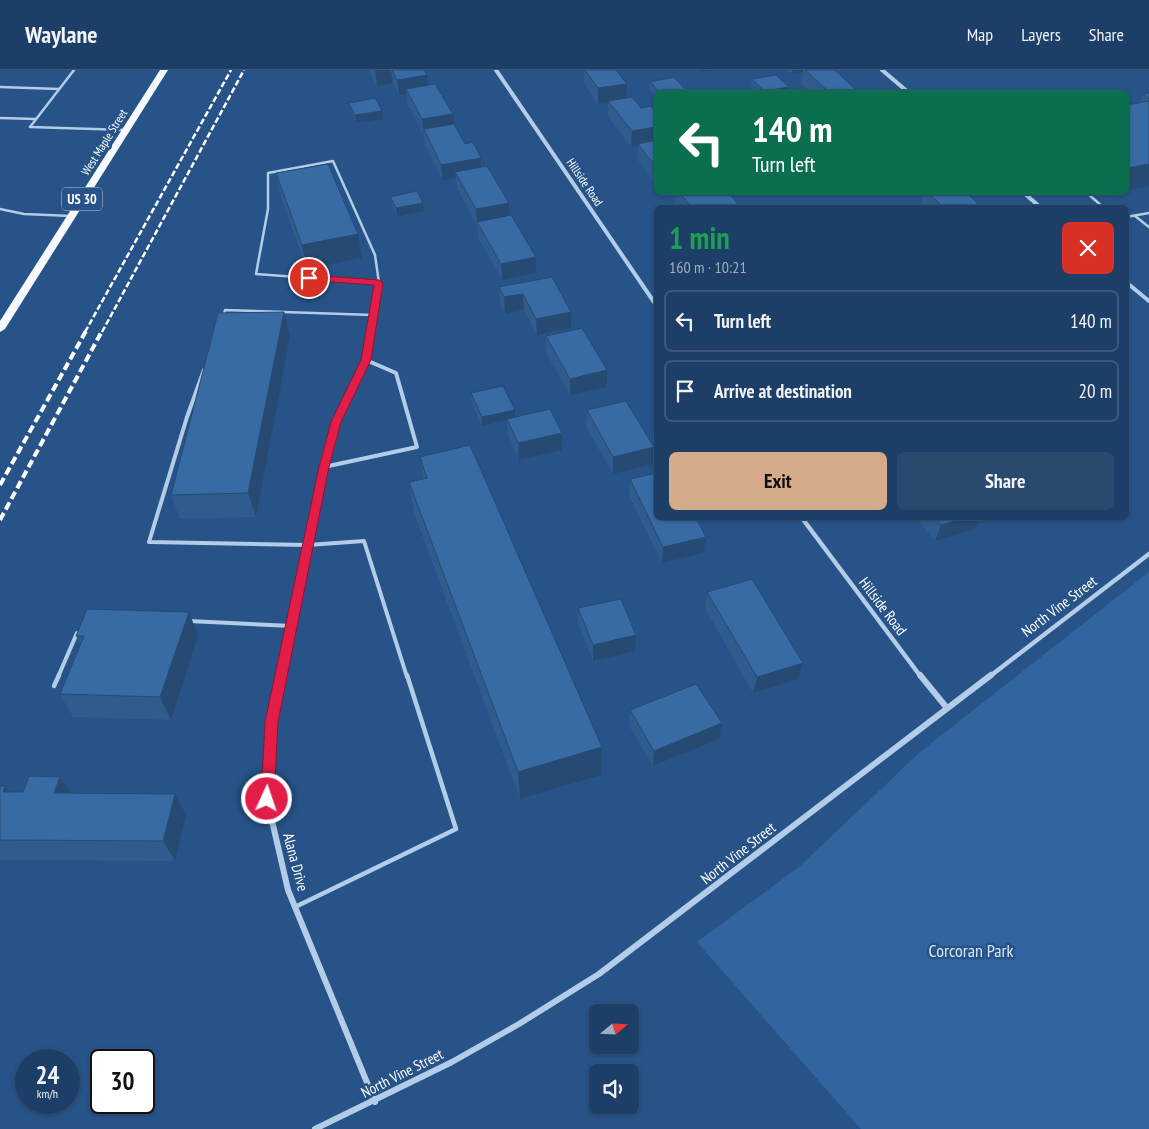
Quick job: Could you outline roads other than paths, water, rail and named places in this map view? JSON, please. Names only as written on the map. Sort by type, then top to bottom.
[{"type":"main road","name":"West Maple Street","points":[[0,329],[164,70]]},
{"type":"street","name":"Hillside Road","points":[[496,70],[654,302]]},
{"type":"street","points":[[882,70],[906,90]]},
{"type":"street","points":[[1026,195],[1038,205]]},
{"type":"street","points":[[1129,285],[1149,302]]},
{"type":"street","name":"Alana Drive","points":[[375,1102],[288,890],[267,799],[271,722],[324,467],[336,422],[366,360],[376,299]]},
{"type":"street","name":"Hillside Road","points":[[803,520],[915,669],[947,708]]},
{"type":"street","name":"North Vine Street","points":[[315,1129],[375,1102],[463,1057],[585,984],[667,924],[1149,554]]},
{"type":"lane","points":[[74,70],[30,127],[126,130]]},
{"type":"lane","points":[[0,87],[59,89]]},
{"type":"lane","points":[[0,118],[36,119]]},
{"type":"lane","points":[[376,299],[379,283],[375,255],[333,161],[268,172],[268,209],[256,274],[379,283]]},
{"type":"lane","points":[[1089,195],[1101,205]]},
{"type":"lane","points":[[0,209],[24,214],[71,216]]},
{"type":"lane","points":[[1129,217],[1149,213]]},
{"type":"lane","points":[[1135,216],[1149,227]]},
{"type":"lane","points":[[222,319],[225,310],[373,315]]},
{"type":"lane","points":[[324,467],[417,447],[396,372],[366,360]]},
{"type":"lane","points":[[206,364],[187,417],[149,542],[308,545],[364,540],[456,829],[295,907]]},
{"type":"lane","points":[[183,621],[292,626]]},
{"type":"lane","points":[[54,686],[81,625]]},
{"type":"railway","points":[[85,332],[231,70]]},
{"type":"railway","points":[[102,332],[244,70]]},
{"type":"railway","points":[[0,485],[86,331]]},
{"type":"railway","points":[[0,520],[102,331]]},
{"type":"park label","name":"Corcoran Park","points":[[971,950]]}]
